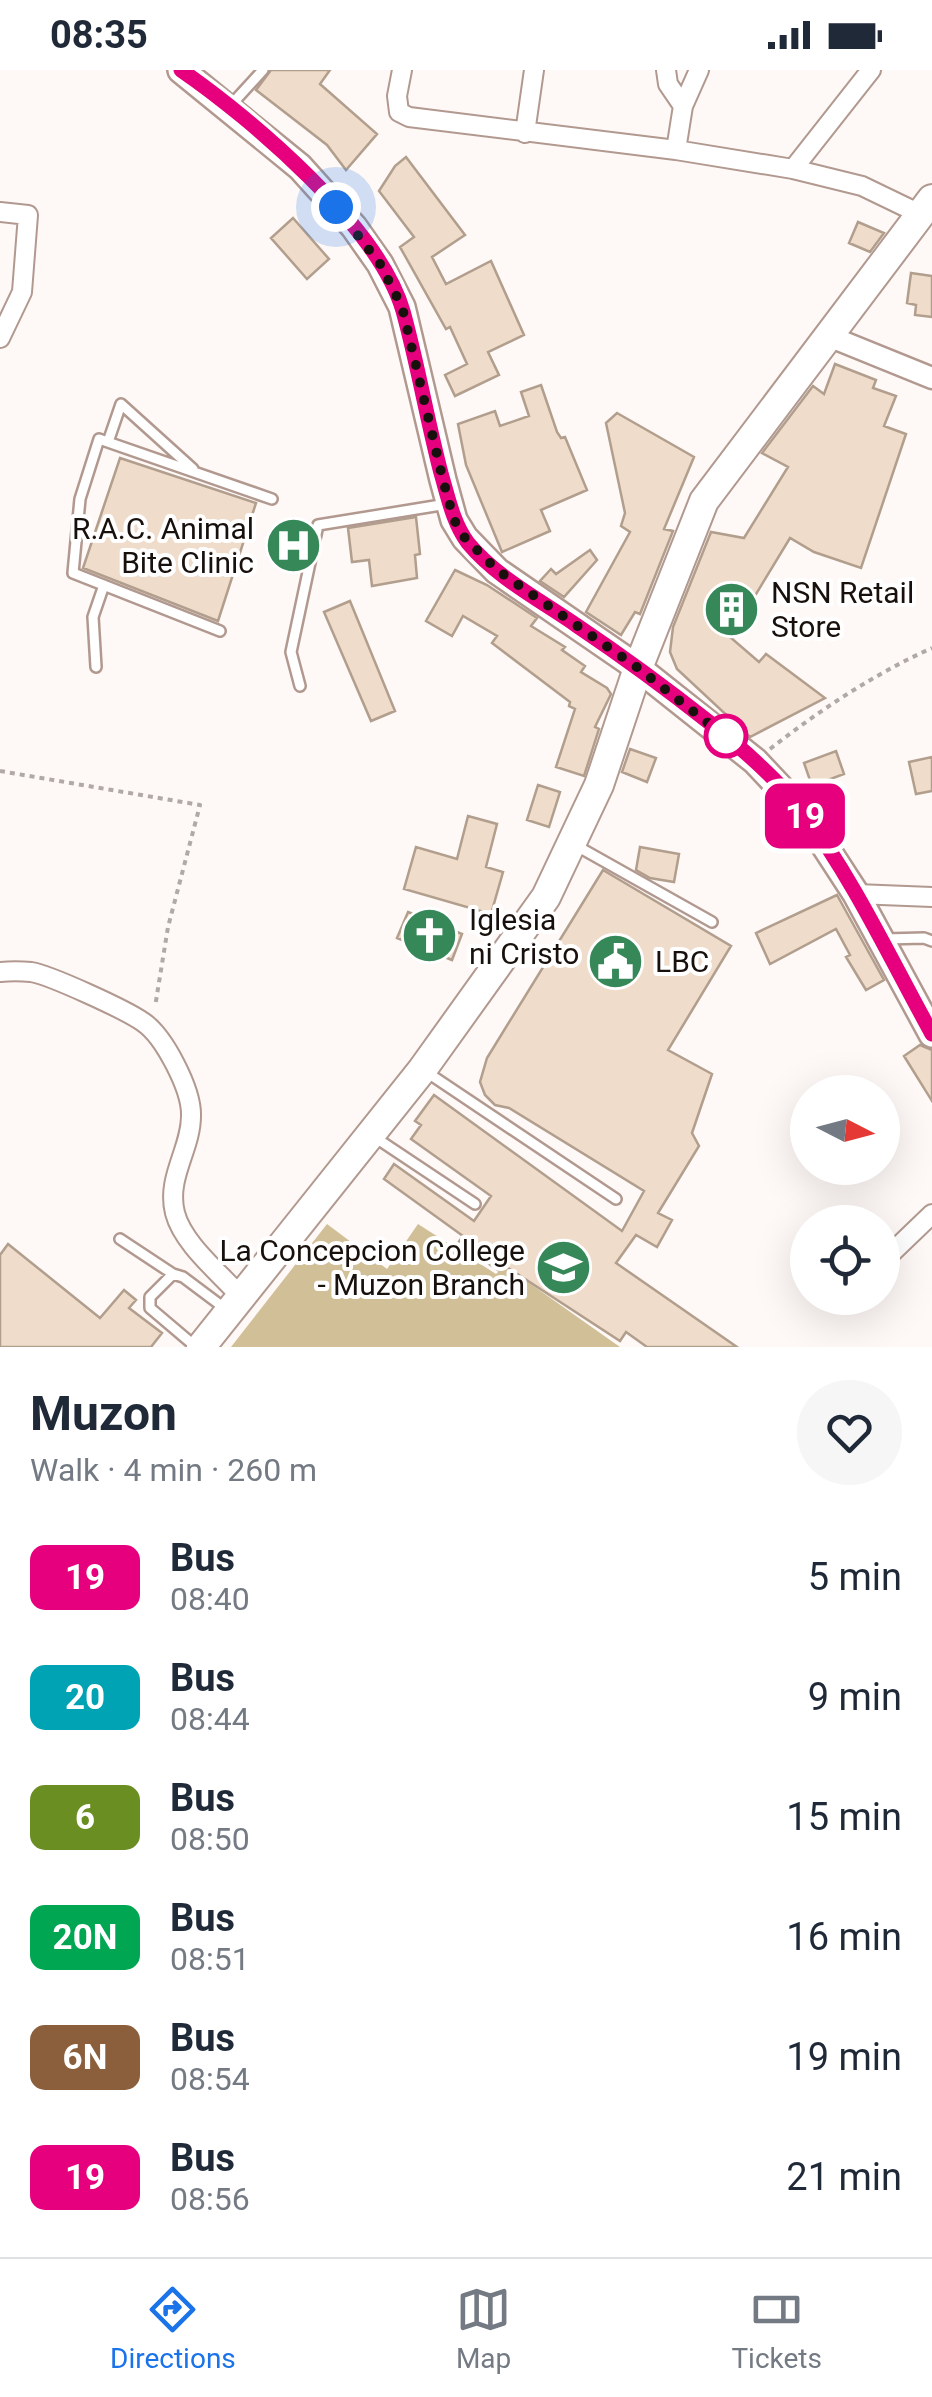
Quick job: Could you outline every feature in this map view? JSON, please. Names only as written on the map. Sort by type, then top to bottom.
[{"type":"main road","points":[[181,70],[300,166],[354,227],[380,264],[402,307],[450,504],[465,538],[479,555],[638,668],[755,761],[802,811],[856,894],[932,1034]]},
{"type":"main road","points":[[199,1347],[422,1070],[546,897],[599,785],[638,668],[704,501],[926,206]]},
{"type":"street","points":[[402,70],[397,96],[399,112],[410,117],[676,150],[793,169],[926,206]]},
{"type":"street","points":[[525,133],[534,70]]},
{"type":"street","points":[[666,70],[668,84],[683,106]]},
{"type":"street","points":[[676,150],[683,106],[699,70]]},
{"type":"street","points":[[793,169],[871,70]]},
{"type":"street","points":[[0,212],[28,215],[22,292],[0,338]]},
{"type":"street","points":[[826,336],[932,378]]},
{"type":"street","points":[[856,894],[932,897]]},
{"type":"street","points":[[0,972],[32,972],[144,1023],[162,1042],[187,1092],[192,1116],[172,1187],[175,1215],[235,1304]]},
{"type":"street","points":[[900,1245],[932,1214]]},
{"type":"lane","points":[[228,108],[263,70]]},
{"type":"lane","points":[[108,442],[121,404],[199,474]]},
{"type":"lane","points":[[220,631],[73,573],[80,500],[98,439],[272,499]]},
{"type":"lane","points":[[300,686],[291,652],[318,525],[450,504]]},
{"type":"lane","points":[[96,667],[93,617],[104,585]]},
{"type":"lane","points":[[573,844],[712,922]]},
{"type":"lane","points":[[880,939],[932,941]]},
{"type":"lane","points":[[422,1070],[616,1199]]},
{"type":"lane","points":[[370,1134],[475,1204]]},
{"type":"lane","points":[[120,1239],[173,1274],[235,1304]]},
{"type":"lane","points":[[173,1274],[150,1297],[150,1308],[199,1347]]},
{"type":"path","points":[[755,761],[820,712],[900,662],[932,648]]},
{"type":"path","points":[[0,770],[200,805],[168,926],[152,1031]]},
{"type":"shaded area","points":[[327,1224],[387,1269],[418,1224],[496,1274],[503,1267],[515,1273],[620,1347],[231,1347]]},
{"type":"building","points":[[271,70],[330,70],[320,84],[377,134],[346,170],[327,145],[256,90]]},
{"type":"building","points":[[406,157],[465,235],[432,257],[446,284],[491,261],[524,335],[488,352],[499,375],[455,396],[445,375],[467,364],[450,327],[446,329],[400,247],[414,237],[379,191],[395,166]]},
{"type":"building","points":[[293,218],[329,259],[307,279],[271,238]]},
{"type":"building","points":[[858,222],[884,233],[870,252],[849,243]]},
{"type":"building","points":[[911,273],[932,276],[932,317],[915,315],[916,305],[907,303]]},
{"type":"building","points":[[835,364],[876,380],[873,388],[896,396],[884,426],[906,434],[861,568],[814,552],[790,538],[730,637],[759,662],[766,654],[825,698],[750,737],[677,669],[670,652],[673,627],[711,532],[744,538],[788,467],[762,453],[813,386],[824,394]]},
{"type":"building","points":[[541,385],[557,432],[565,437],[587,490],[541,510],[550,531],[502,552],[466,465],[458,424],[495,411],[500,426],[529,416],[521,392]]},
{"type":"building","points":[[617,413],[694,457],[664,529],[673,531],[640,614],[635,612],[621,635],[586,612],[630,532],[621,526],[625,513],[606,423]]},
{"type":"building","points":[[120,458],[256,503],[218,621],[83,568]]},
{"type":"building","points":[[416,517],[420,554],[415,555],[417,578],[372,586],[369,560],[352,562],[348,528]]},
{"type":"building","points":[[590,550],[597,560],[564,597],[540,581],[551,569],[556,574]]},
{"type":"building","points":[[455,570],[487,585],[537,618],[531,626],[565,647],[562,650],[585,666],[581,672],[611,694],[595,727],[599,729],[584,776],[556,767],[575,709],[569,706],[570,702],[492,643],[497,636],[463,616],[452,636],[426,621]]},
{"type":"building","points":[[350,601],[395,711],[371,721],[324,612]]},
{"type":"building","points":[[630,749],[656,758],[647,782],[622,772]]},
{"type":"building","points":[[836,751],[844,774],[812,786],[804,763]]},
{"type":"building","points":[[932,757],[932,791],[916,794],[909,762]]},
{"type":"building","points":[[538,785],[560,792],[549,827],[527,820]]},
{"type":"building","points":[[468,816],[497,824],[486,867],[503,872],[491,914],[404,889],[416,847],[457,859]]},
{"type":"building","points":[[640,847],[679,854],[674,882],[650,878],[636,870]]},
{"type":"building","points":[[603,870],[731,946],[668,1050],[712,1074],[692,1133],[699,1146],[658,1213],[672,1220],[657,1247],[636,1235],[616,1263],[737,1347],[647,1347],[626,1332],[620,1341],[502,1264],[498,1270],[458,1243],[463,1236],[384,1179],[394,1164],[474,1221],[491,1196],[411,1139],[421,1125],[415,1121],[434,1095],[622,1231],[644,1191],[509,1108],[495,1105],[480,1082],[487,1058]]},
{"type":"building","points":[[837,895],[884,980],[866,990],[846,957],[850,955],[836,929],[770,964],[756,933]]},
{"type":"building","name":"Iglesia ni Cristo","points":[[408,912],[462,934],[452,960],[397,938]]},
{"type":"building","points":[[920,1045],[932,1050],[932,1101],[904,1056]]},
{"type":"building","points":[[8,1244],[100,1318],[124,1290],[136,1300],[129,1308],[162,1333],[151,1347],[0,1347],[0,1255]]},
{"type":"bus line","name":"19","points":[[181,70],[300,166],[354,227],[380,264],[402,307],[443,480],[454,520],[465,538],[497,570],[638,668],[755,761],[802,811],[856,894],[932,1034]]},
{"type":"place","name":"R.A.C. Animal Bite Clinic","points":[[293,545]]},
{"type":"place","name":"NSN Retail Store","points":[[732,609]]},
{"type":"place","name":"Iglesia ni Cristo","points":[[430,936]]},
{"type":"place","name":"LBC","points":[[616,961]]},
{"type":"place","name":"La Concepcion College - Muzon Branch","points":[[564,1267]]},
{"type":"route","points":[[336,207],[380,264],[402,307],[443,480],[454,520],[465,538],[497,570],[638,668],[732,742],[726,736]]}]
